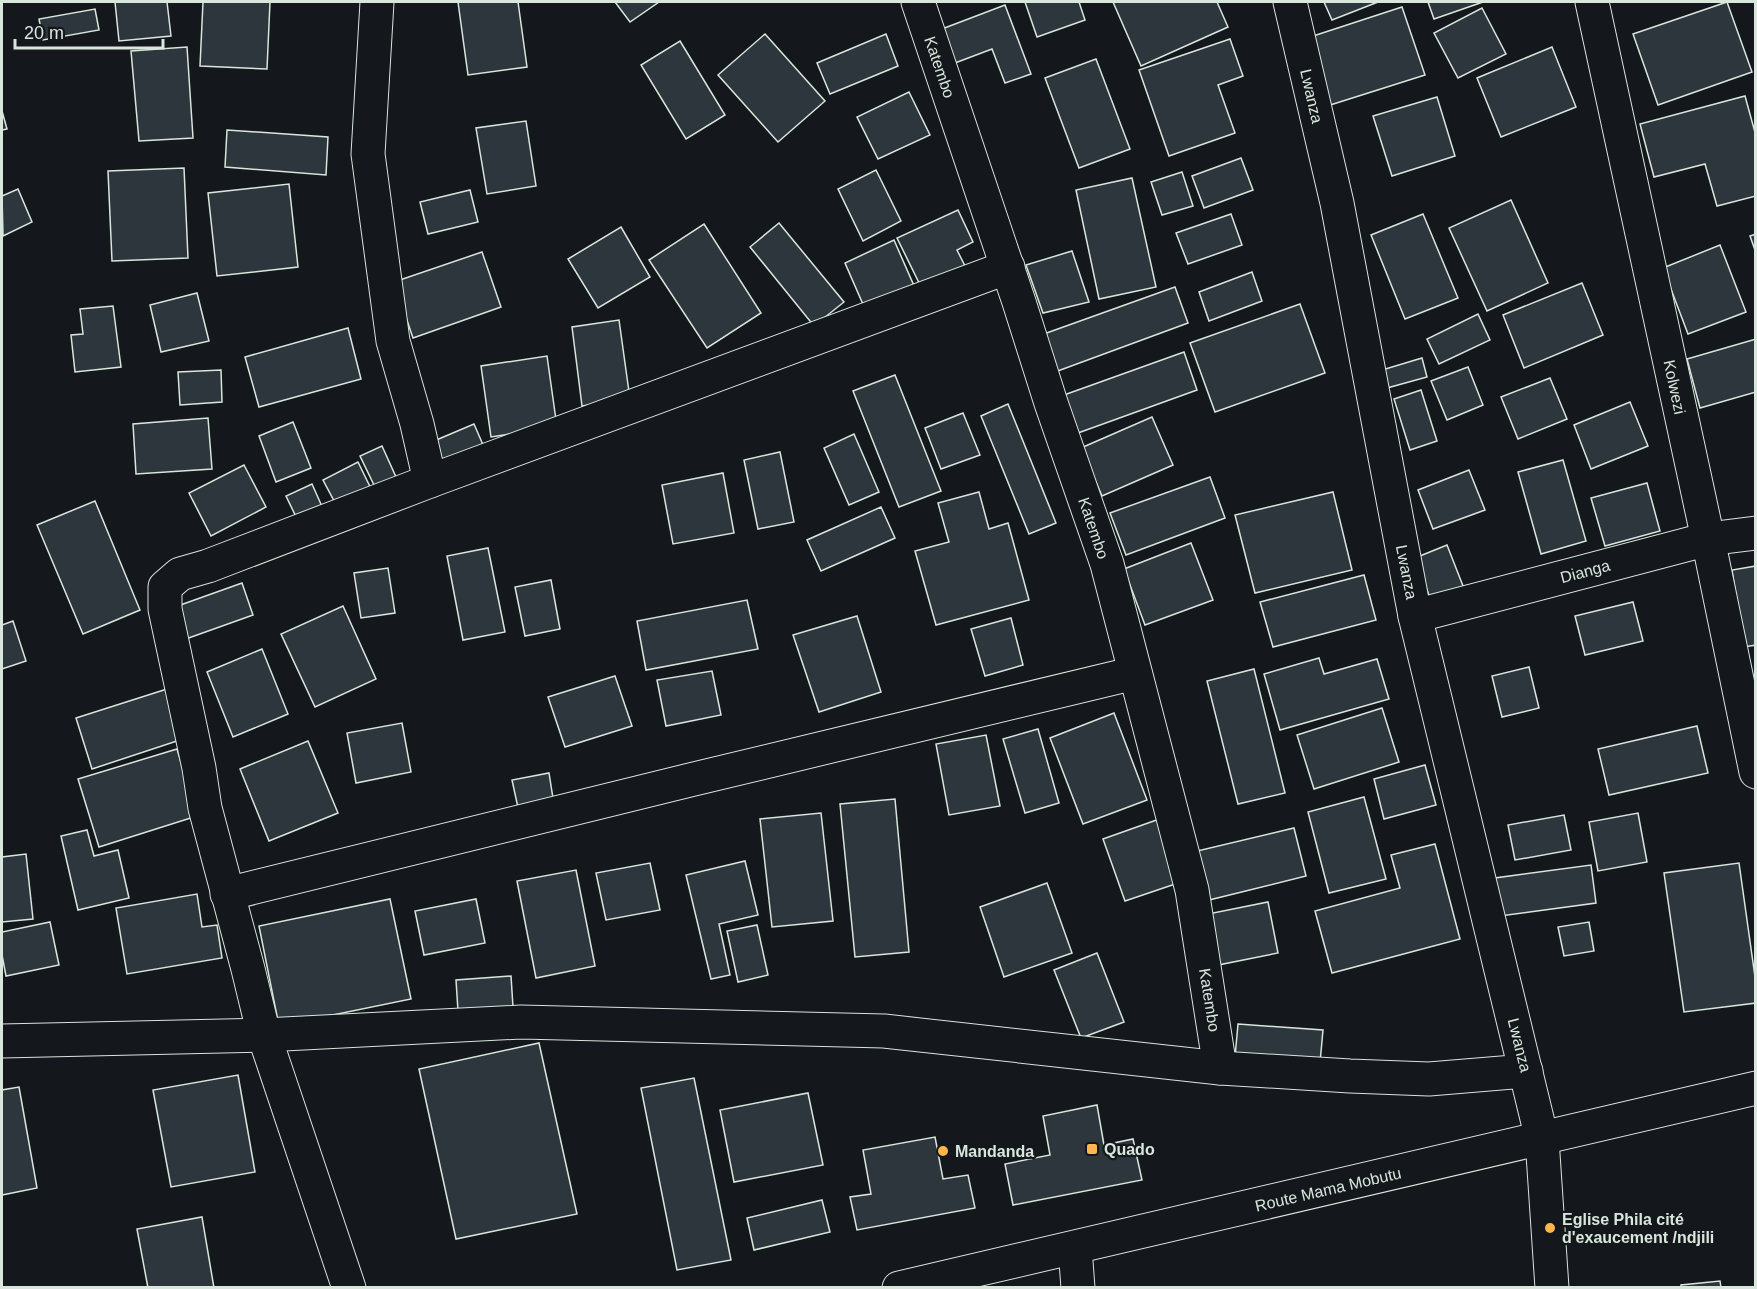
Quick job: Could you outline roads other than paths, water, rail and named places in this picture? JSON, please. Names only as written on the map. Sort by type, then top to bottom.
[{"type":"street","points":[[377,2],[368,154],[393,341],[417,424],[430,481]]},
{"type":"street","name":"Katembo","points":[[918,2],[1107,564],[1192,890],[1220,1068]]},
{"type":"street","name":"Lwanza","points":[[1290,2],[1337,203],[1415,616],[1542,1139],[1552,1287]]},
{"type":"street","name":"Kolwezi","points":[[1592,2],[1708,539],[1755,772]]},
{"type":"street","points":[[349,1287],[264,1035],[205,808],[199,768],[165,609],[165,587],[180,574],[208,566],[430,481],[1008,267]]},
{"type":"street","name":"Dianga","points":[[1415,616],[1708,539],[1755,534]]},
{"type":"street","points":[[227,894],[671,784],[1135,673]]},
{"type":"street","points":[[2,1041],[264,1035],[521,1022],[884,1031],[1220,1068],[1429,1079],[1526,1071]]},
{"type":"street","name":"Route Mama Mobutu","points":[[899,1287],[1075,1248],[1755,1088]]},
{"type":"street","points":[[1075,1248],[1078,1287]]},
{"type":"place","name":"Quado","points":[[1092,1149]]},
{"type":"place","name":"Mandanda","points":[[943,1151]]},
{"type":"place","name":"Eglise Phila cité d'exaucement /ndjili","points":[[1550,1228]]}]
